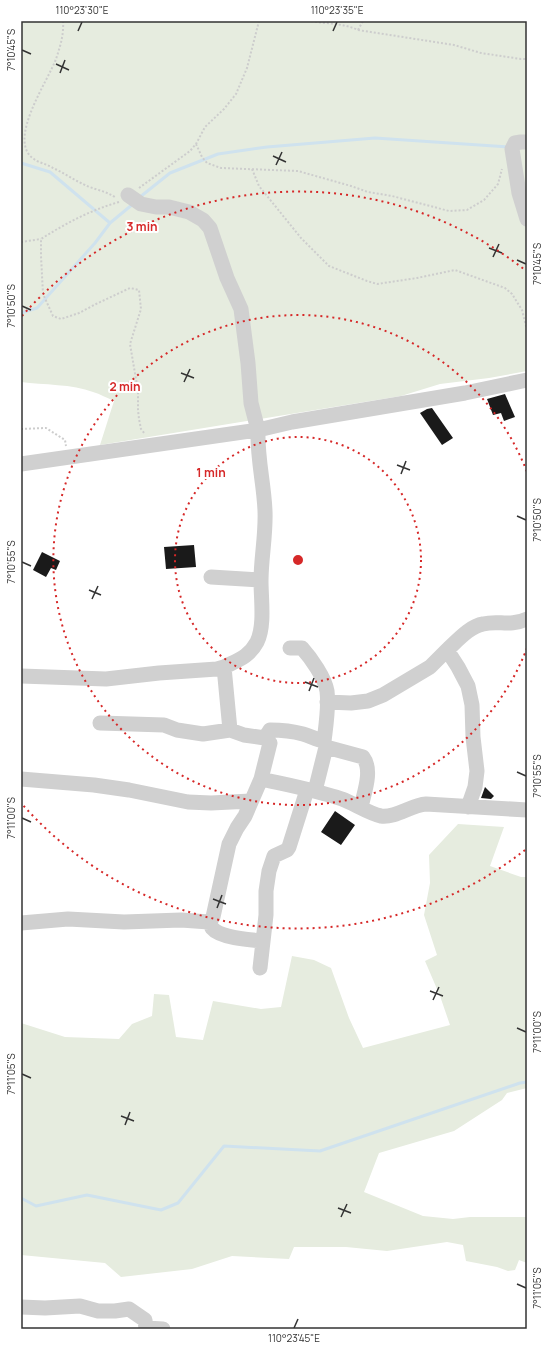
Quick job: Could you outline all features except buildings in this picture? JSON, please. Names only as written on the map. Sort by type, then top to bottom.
[{"type":"street","points":[[516,148],[519,193],[527,219]]},
{"type":"street","points":[[21,676],[106,679],[159,673],[217,669],[244,658],[259,636],[265,513],[258,457],[258,430],[251,402],[241,309],[227,278],[210,228],[203,220],[189,212],[170,207],[156,207],[130,200]]},
{"type":"street","points":[[21,464],[151,446],[193,438],[258,430],[292,422],[465,393],[527,380]]},
{"type":"street","points":[[211,577],[261,580]]},
{"type":"street","points":[[327,702],[362,702],[383,696],[430,667],[447,650],[478,625],[488,623],[513,623],[527,619]]},
{"type":"street","points":[[260,968],[269,871],[274,856],[287,850],[289,847],[311,790],[325,744],[327,702],[325,684],[305,651],[300,648],[290,648]]},
{"type":"street","points":[[447,650],[468,686],[472,705],[473,738],[478,771],[475,787],[468,807]]},
{"type":"street","points":[[224,667],[230,730]]},
{"type":"street","points":[[100,723],[164,725],[177,730],[204,734],[230,730],[244,735],[265,738],[270,743],[261,779],[245,816],[229,844],[213,916],[210,922],[213,929],[223,934],[235,938],[263,941]]},
{"type":"street","points":[[265,738],[270,730],[282,730],[303,734],[325,744],[363,757],[366,761],[367,771],[361,807]]},
{"type":"street","points":[[261,779],[311,790],[342,799],[382,816],[391,815],[421,804],[527,810]]},
{"type":"street","points":[[21,780],[101,786],[188,802],[212,803],[251,801]]},
{"type":"street","points":[[21,923],[63,919],[124,922],[181,920],[210,922]]},
{"type":"street","points":[[21,1307],[45,1308],[80,1306],[98,1311],[129,1309],[145,1320],[146,1328],[163,1329]]},
{"type":"path","points":[[63,21],[61,42],[55,60],[31,112],[24,132],[27,152],[33,159],[52,167],[85,185],[130,200]]},
{"type":"path","points":[[21,242],[41,238],[66,223],[98,208],[130,200],[190,151],[196,144],[205,127],[224,109],[236,94],[247,68],[259,21]]},
{"type":"path","points":[[311,21],[454,45],[481,53],[510,58],[527,59]]},
{"type":"path","points":[[358,30],[363,21]]},
{"type":"path","points":[[196,144],[202,157],[207,163],[221,168],[298,171],[368,192],[392,196],[449,211],[467,210],[484,200],[498,184],[503,157],[516,148]]},
{"type":"path","points":[[252,169],[258,186],[301,238],[330,266],[377,284],[455,270],[505,288],[512,294],[522,310],[527,330]]},
{"type":"path","points":[[41,238],[43,294],[53,316],[61,319],[79,313],[130,288],[139,290],[141,309],[130,344],[138,391],[138,410],[141,429],[151,446]]},
{"type":"path","points":[[21,429],[46,428],[64,440],[68,457]]},
{"type":"shaded area","points":[[21,21],[527,21],[527,371],[489,378],[440,384],[401,396],[100,445],[114,401],[96,393],[76,387],[21,382]]},
{"type":"shaded area","points":[[458,824],[504,827],[490,866],[521,877],[527,877],[527,1088],[507,1093],[502,1100],[454,1131],[379,1153],[364,1192],[423,1216],[453,1219],[470,1217],[527,1217],[527,1263],[519,1260],[515,1270],[508,1271],[497,1267],[466,1261],[463,1245],[447,1242],[387,1251],[346,1247],[294,1247],[289,1259],[232,1256],[192,1269],[121,1277],[105,1263],[21,1255],[21,1023],[65,1037],[119,1039],[132,1024],[152,1016],[154,994],[169,995],[176,1037],[203,1040],[213,1001],[261,1009],[281,1007],[292,956],[314,960],[331,968],[349,1018],[363,1048],[450,1025],[440,996],[425,961],[437,955],[424,915],[430,883],[429,855]]},
{"type":"waterway","points":[[140,197],[170,173],[218,154],[267,147],[375,138],[509,147]]},
{"type":"waterway","points":[[21,163],[50,172],[110,223]]},
{"type":"waterway","points":[[21,313],[37,308],[95,243],[110,223],[133,204]]},
{"type":"waterway","points":[[21,1198],[36,1206],[87,1195],[161,1210],[178,1203],[224,1146],[320,1151],[520,1083],[527,1082]]}]
